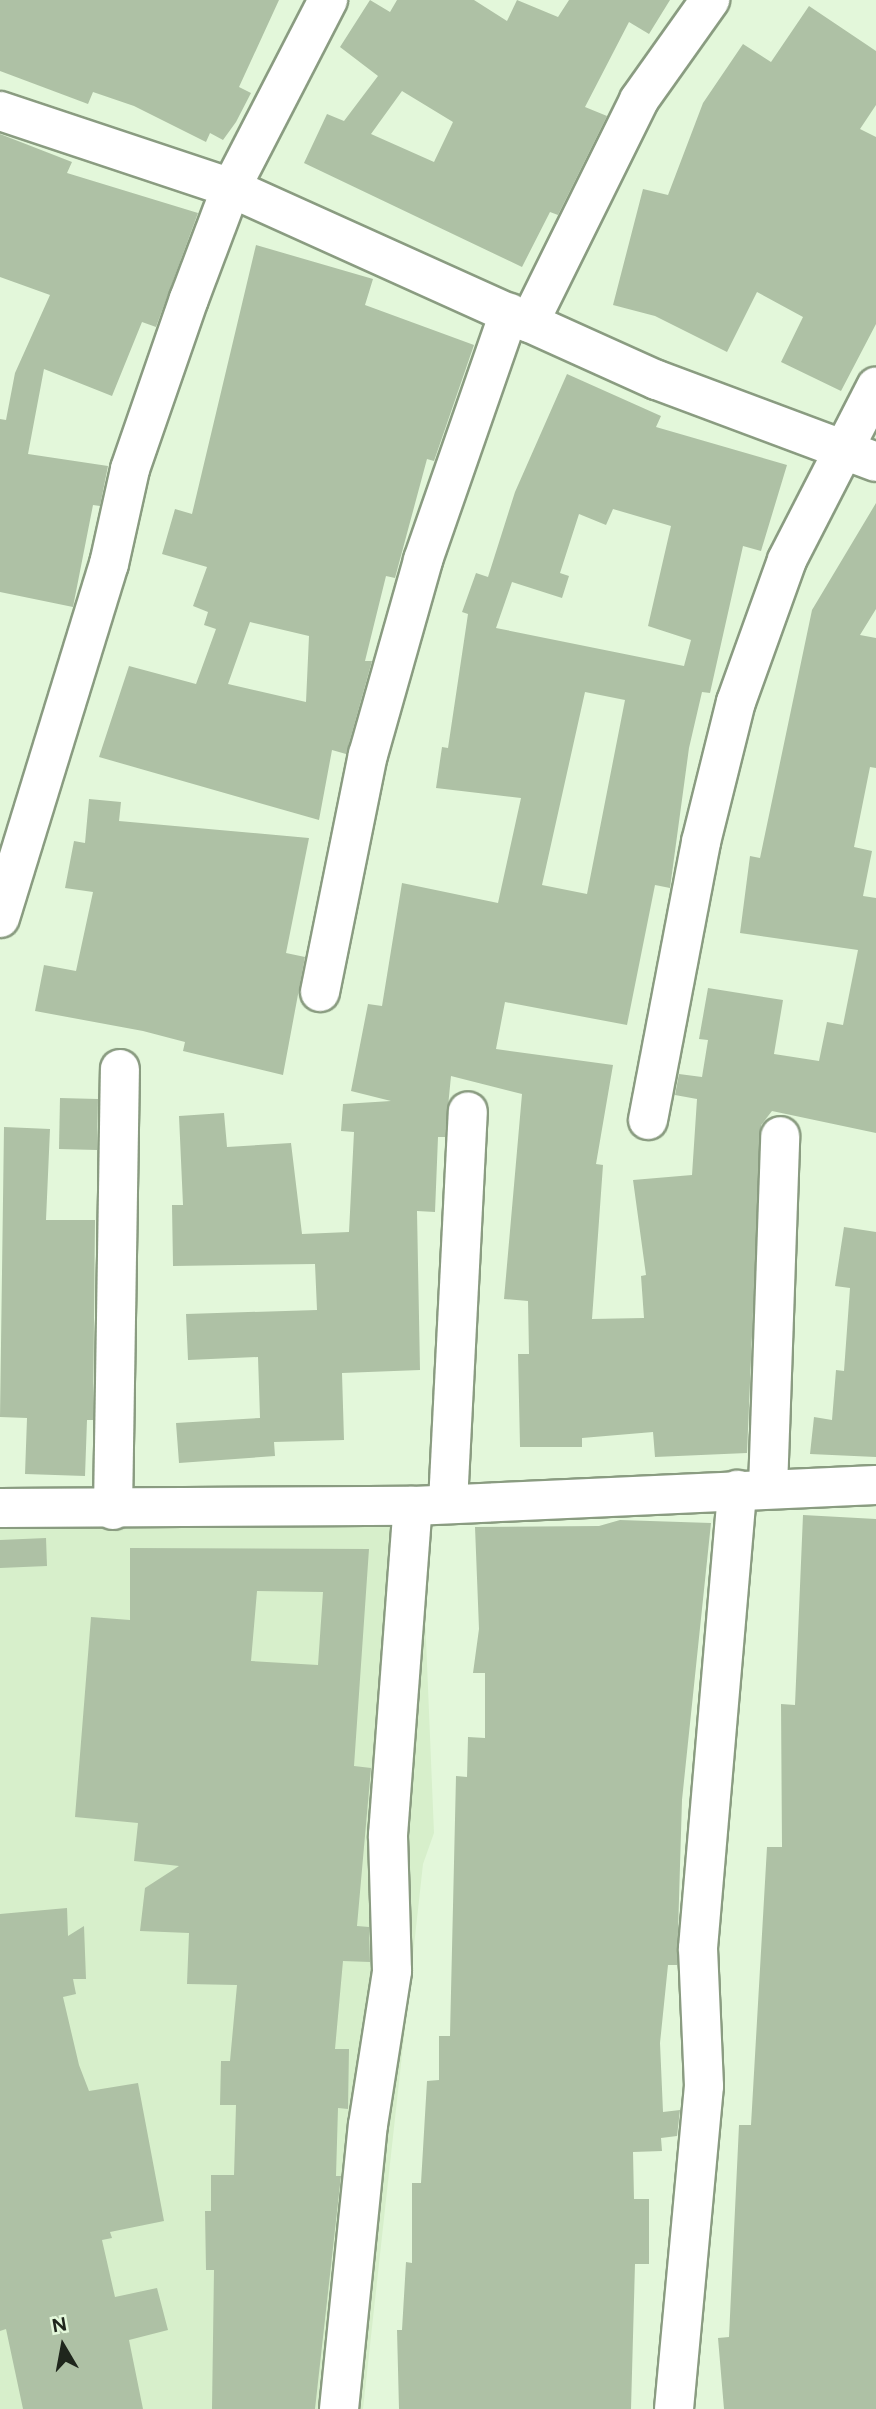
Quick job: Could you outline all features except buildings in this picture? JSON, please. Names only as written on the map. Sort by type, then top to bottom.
[{"type":"street","points":[[0,918],[109,564],[130,469],[231,188],[328,0]]},
{"type":"street","points":[[320,992],[368,755],[423,560],[519,318],[639,100],[710,0]]},
{"type":"street","points":[[0,111],[231,188],[657,380],[860,454]]},
{"type":"street","points":[[648,1120],[701,842],[736,702],[765,614],[860,454],[876,387]]},
{"type":"street","points":[[113,1510],[120,1069]]},
{"type":"street","points":[[339,2409],[368,2125],[392,1971],[388,1835],[430,1504],[468,1112]]},
{"type":"street","points":[[674,2409],[703,2100],[698,1948],[753,1489],[780,1136]]},
{"type":"street","points":[[0,1508],[113,1510],[430,1504],[876,1485]]},
{"type":"shaded area","points":[[0,1493],[420,1494],[434,1833],[423,1864],[363,2409],[0,2409]]}]
